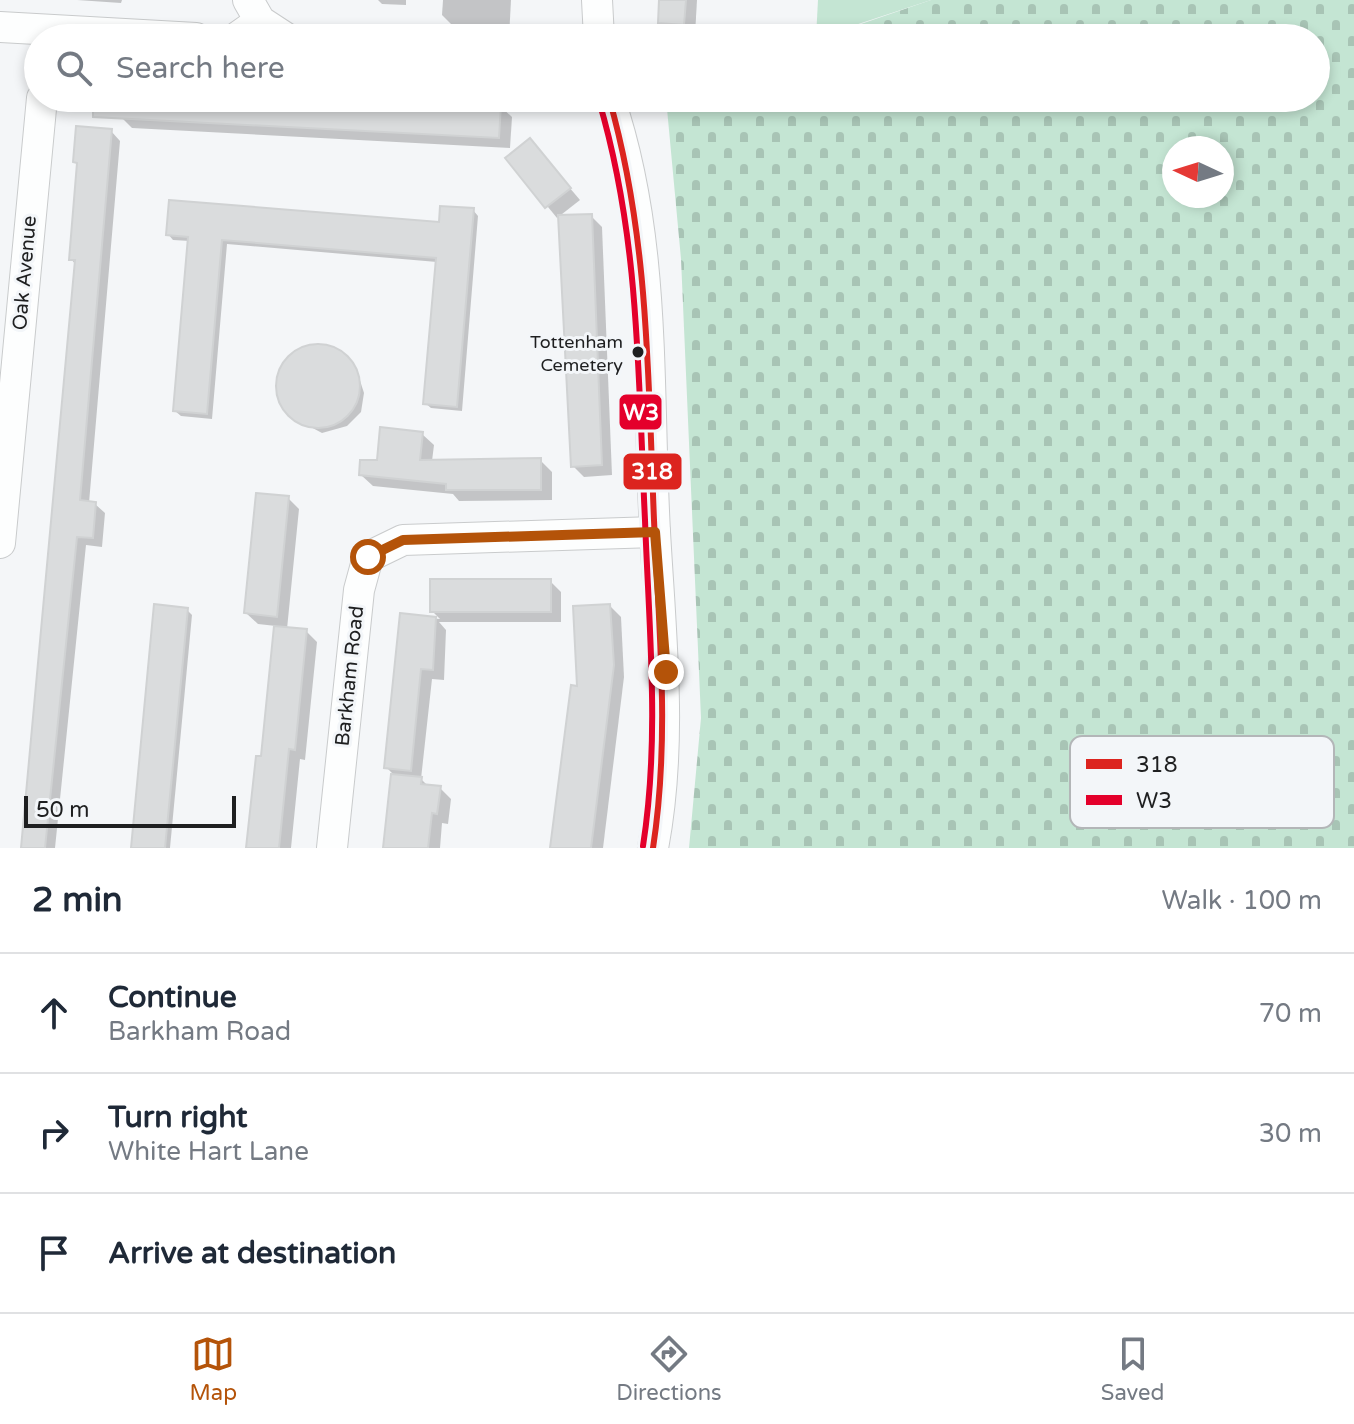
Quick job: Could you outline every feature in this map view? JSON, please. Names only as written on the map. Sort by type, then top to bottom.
[{"type":"street","points":[[597,0],[598,24]]},
{"type":"street","points":[[0,27],[24,30]]},
{"type":"street","name":"Oak Avenue","points":[[0,543],[41,112]]},
{"type":"street","points":[[613,112],[632,180],[645,272],[655,532],[666,672],[660,815],[653,848]]},
{"type":"street","name":"Barkham Road","points":[[332,848],[359,590],[368,557],[403,540],[655,532]]},
{"type":"green space","points":[[818,0],[931,0],[858,24],[817,24]]},
{"type":"green space","points":[[931,0],[1354,0],[1354,848],[689,848],[701,718],[681,259],[667,112],[1330,112],[1330,24],[861,24]]},
{"type":"building","points":[[659,0],[686,0],[684,24],[658,23]]},
{"type":"building","points":[[93,112],[501,112],[499,138],[93,117]]},
{"type":"building","points":[[76,126],[112,129],[80,500],[96,502],[93,538],[77,537],[45,848],[21,848],[75,260],[69,260],[77,163],[73,162]]},
{"type":"building","points":[[530,138],[571,188],[545,208],[505,158]]},
{"type":"building","points":[[169,200],[439,222],[440,206],[474,208],[457,407],[423,404],[436,258],[222,240],[207,414],[173,411],[188,237],[166,235]]},
{"type":"building","points":[[592,214],[602,465],[571,467],[558,215]]},
{"type":"building","points":[[318,344],[334,347],[348,356],[357,370],[360,386],[357,402],[348,416],[334,425],[318,428],[302,425],[288,416],[279,402],[276,386],[279,370],[288,356],[302,347]]},
{"type":"building","points":[[380,427],[423,432],[420,460],[541,458],[541,490],[446,490],[446,484],[359,475],[360,460],[377,460]]},
{"type":"building","points":[[256,493],[289,496],[277,617],[244,613]]},
{"type":"building","points":[[430,579],[551,579],[551,612],[430,612]]},
{"type":"building","points":[[154,604],[188,608],[165,848],[131,848]]},
{"type":"building","points":[[610,604],[614,665],[591,848],[550,848],[571,685],[577,686],[573,606]]},
{"type":"building","points":[[400,613],[436,617],[433,670],[421,669],[411,771],[384,768]]},
{"type":"building","points":[[274,626],[307,629],[295,750],[289,749],[279,848],[246,848],[256,756],[261,756]]},
{"type":"building","points":[[391,774],[422,777],[421,784],[441,786],[437,814],[432,813],[428,848],[383,848]]},
{"type":"transit line","name":"W3","points":[[602,112],[630,257],[638,361],[652,683],[651,765],[643,846]]},
{"type":"transit line","name":"318","points":[[612,112],[632,202],[648,360],[662,684],[661,766],[653,848]]},
{"type":"place","name":"Tottenham Cemetery","points":[[638,352]]},
{"type":"route","points":[[368,557],[403,540],[655,532],[666,672]]}]
